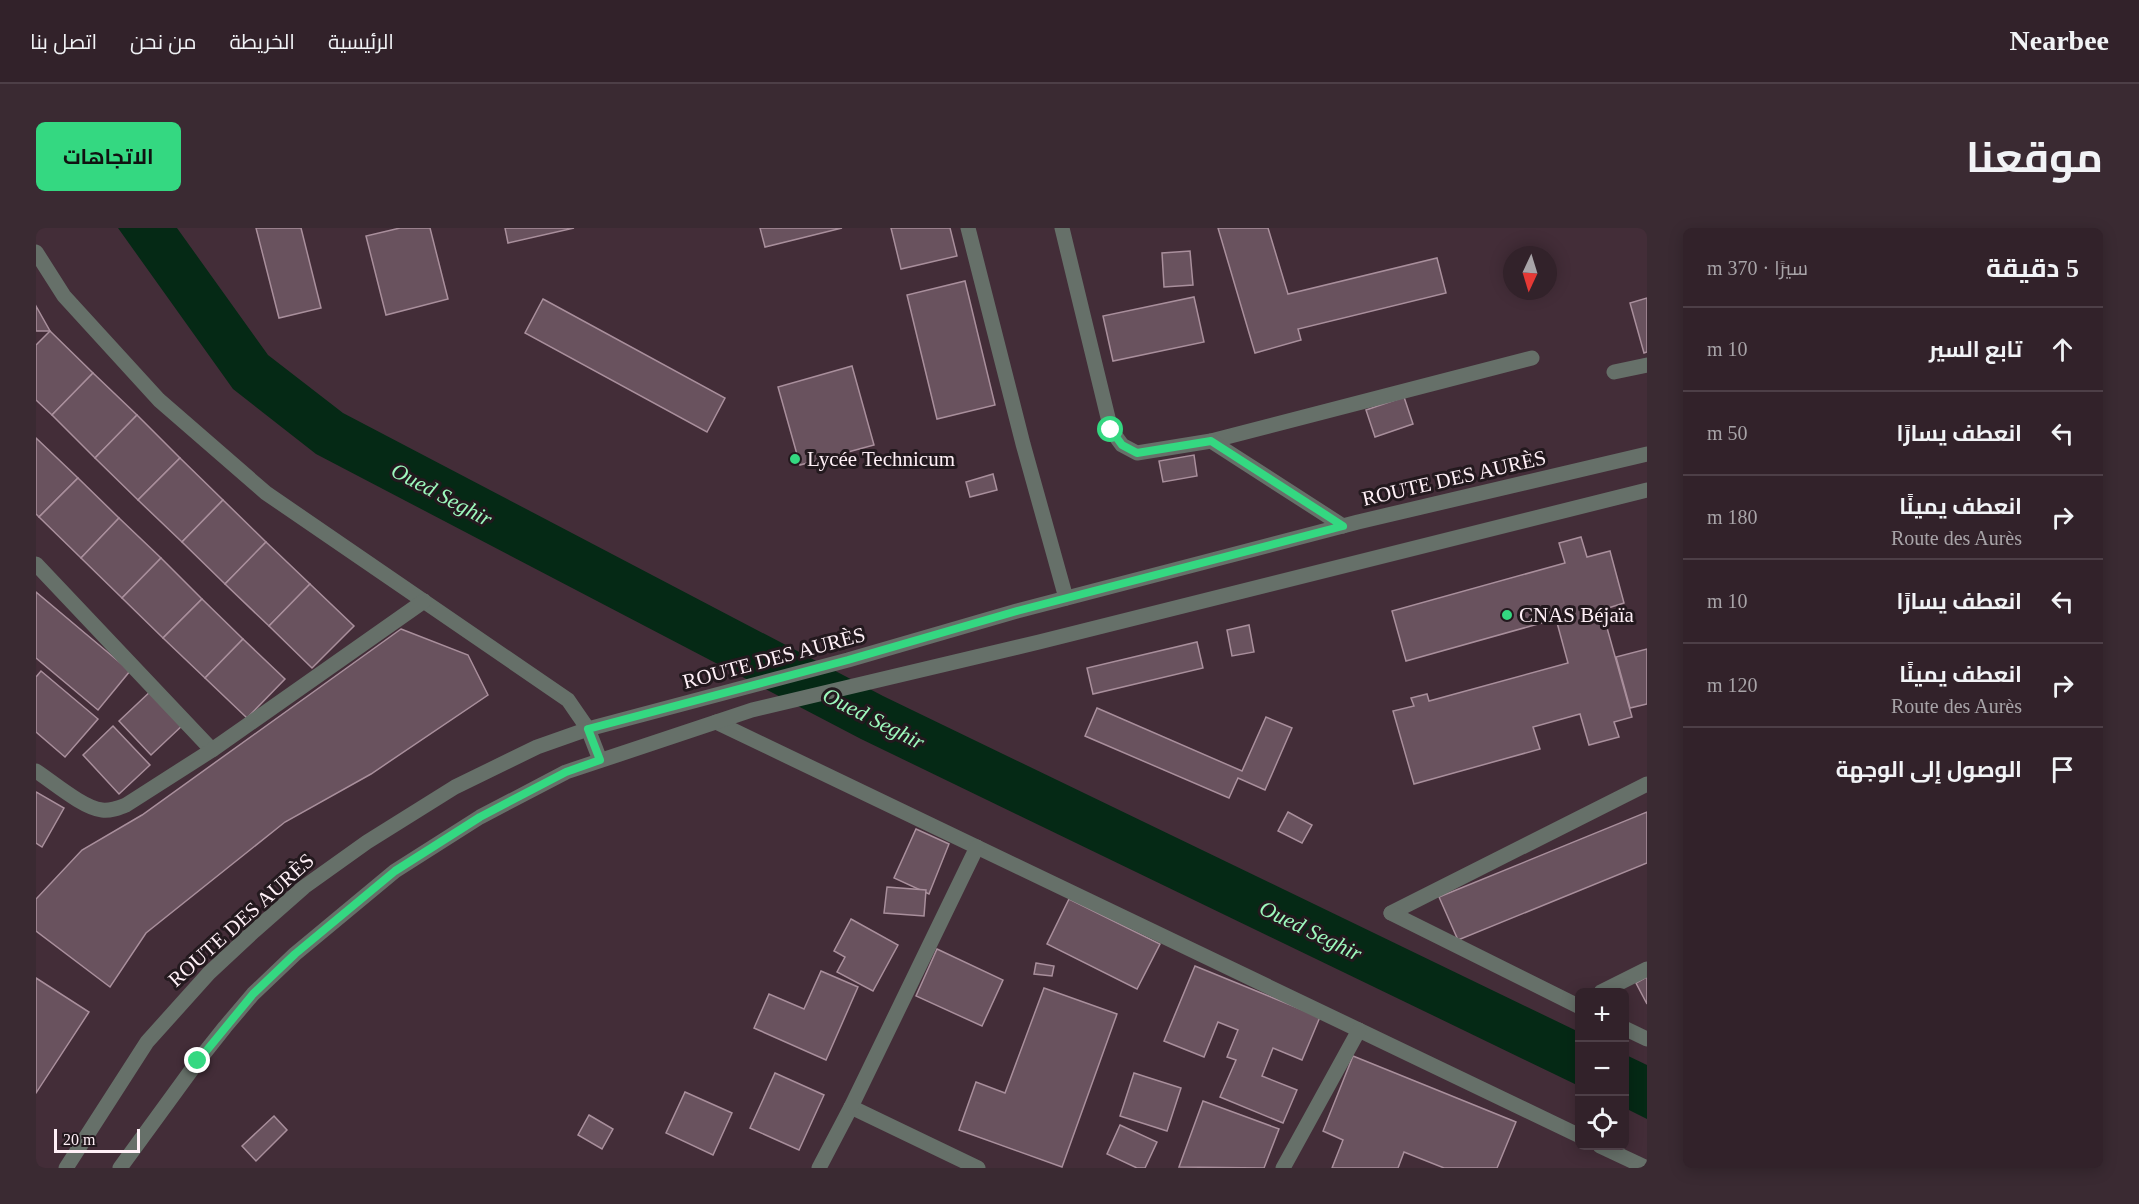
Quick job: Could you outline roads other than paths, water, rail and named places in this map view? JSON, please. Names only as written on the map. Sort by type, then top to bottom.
[{"type":"street","points":[[968,228],[1023,444],[1066,598]]},
{"type":"street","points":[[1062,228],[1111,430],[1122,445],[1137,453],[1211,441],[1532,358]]},
{"type":"street","points":[[36,252],[64,296],[159,400],[267,493],[568,700],[588,729],[600,760]]},
{"type":"street","points":[[1614,372],[1647,365]]},
{"type":"street","points":[[1211,441],[1343,526]]},
{"type":"street","name":"ROUTE DES AURÈS","points":[[66,1168],[154,1033],[209,973],[304,887],[367,842],[455,787],[537,747],[588,729],[1066,598],[1343,526],[1647,454]]},
{"type":"street","points":[[120,1168],[225,1027],[253,994],[295,954],[395,871],[470,823],[566,772],[752,710],[1647,490]]},
{"type":"street","points":[[36,564],[212,750]]},
{"type":"street","points":[[36,771],[88,806],[101,810],[114,810],[126,805],[212,750],[424,601]]},
{"type":"street","points":[[716,722],[1575,1134]]},
{"type":"street","points":[[1575,1004],[1391,913],[1647,784]]},
{"type":"street","points":[[819,1168],[851,1107],[976,847]]},
{"type":"street","points":[[1611,988],[1647,969]]},
{"type":"street","points":[[1283,1168],[1359,1030]]},
{"type":"street","points":[[1629,1030],[1647,1039]]},
{"type":"street","points":[[851,1107],[978,1168]]},
{"type":"street","points":[[1609,1150],[1647,1168]]},
{"type":"water","name":"Oued Seghir","points":[[118,228],[177,228],[268,355],[343,413],[883,696],[1575,1030],[1575,1084],[861,739],[316,454],[233,389]]},
{"type":"water","points":[[1629,1056],[1647,1065],[1647,1119],[1629,1110]]},
{"type":"place","name":"Lycée Technicum","points":[[795,459]]},
{"type":"place","name":"CNAS Béjaïa","points":[[1507,615]]}]
